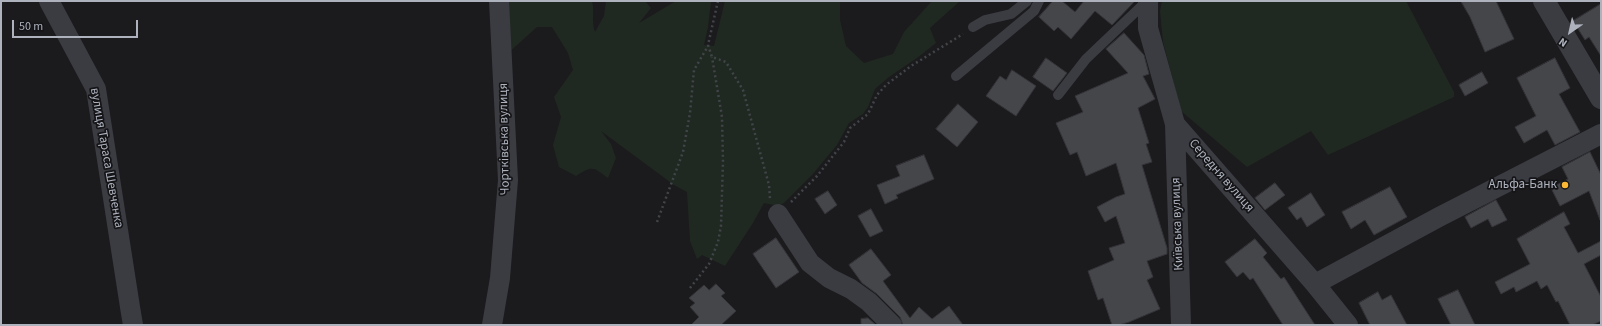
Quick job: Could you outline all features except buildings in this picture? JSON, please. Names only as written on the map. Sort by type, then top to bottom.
[{"type":"street","name":"вулиця Тараса Шевченка","points":[[48,1],[96,89],[133,325]]},
{"type":"street","name":"Чортківська вулиця","points":[[492,325],[500,278],[508,180],[498,1]]},
{"type":"street","name":"Середня вулиця","points":[[1148,1],[1148,28],[1176,124],[1315,284],[1348,325]]},
{"type":"street","points":[[1544,1],[1601,98]]},
{"type":"street","name":"Київська вулиця","points":[[1176,124],[1181,325]]},
{"type":"street","points":[[1315,284],[1439,217],[1601,134]]},
{"type":"street","points":[[778,214],[810,263],[830,278],[869,302],[892,325]]},
{"type":"lane","points":[[973,27],[985,20],[1011,14],[1027,1]]},
{"type":"lane","points":[[956,76],[1034,11],[1039,1]]},
{"type":"lane","points":[[1058,95],[1086,59],[1148,1]]},
{"type":"path","points":[[657,222],[683,152],[690,113],[694,70],[708,45],[718,1]]},
{"type":"path","points":[[712,57],[726,62],[743,90],[768,185],[771,206],[778,214],[817,176],[844,142],[850,128],[868,114],[877,95],[886,85],[912,66],[973,27]]},
{"type":"path","points":[[690,288],[709,264],[718,242],[721,226],[723,162],[722,117],[712,57],[708,45]]},
{"type":"shaded area","points":[[502,1],[592,1],[593,24],[595,32],[604,16],[606,1],[645,1],[651,8],[639,23],[676,1],[708,1],[711,2],[704,45],[714,46],[725,1],[840,1],[840,20],[846,46],[864,63],[893,54],[904,32],[932,1],[960,1],[930,28],[936,43],[875,89],[868,107],[863,114],[849,123],[837,145],[812,175],[784,203],[778,206],[764,203],[725,266],[702,255],[697,259],[690,241],[687,192],[674,185],[601,131],[611,144],[616,158],[608,178],[593,169],[586,170],[576,176],[559,167],[553,145],[561,117],[554,97],[573,70],[568,53],[552,27],[537,27],[507,54]]},
{"type":"shaded area","points":[[1162,1],[1406,1],[1454,92],[1454,97],[1328,155],[1311,131],[1247,167],[1181,111],[1163,42],[1160,11]]},
{"type":"place","name":"Альфа-Банк","points":[[1565,185]]}]
